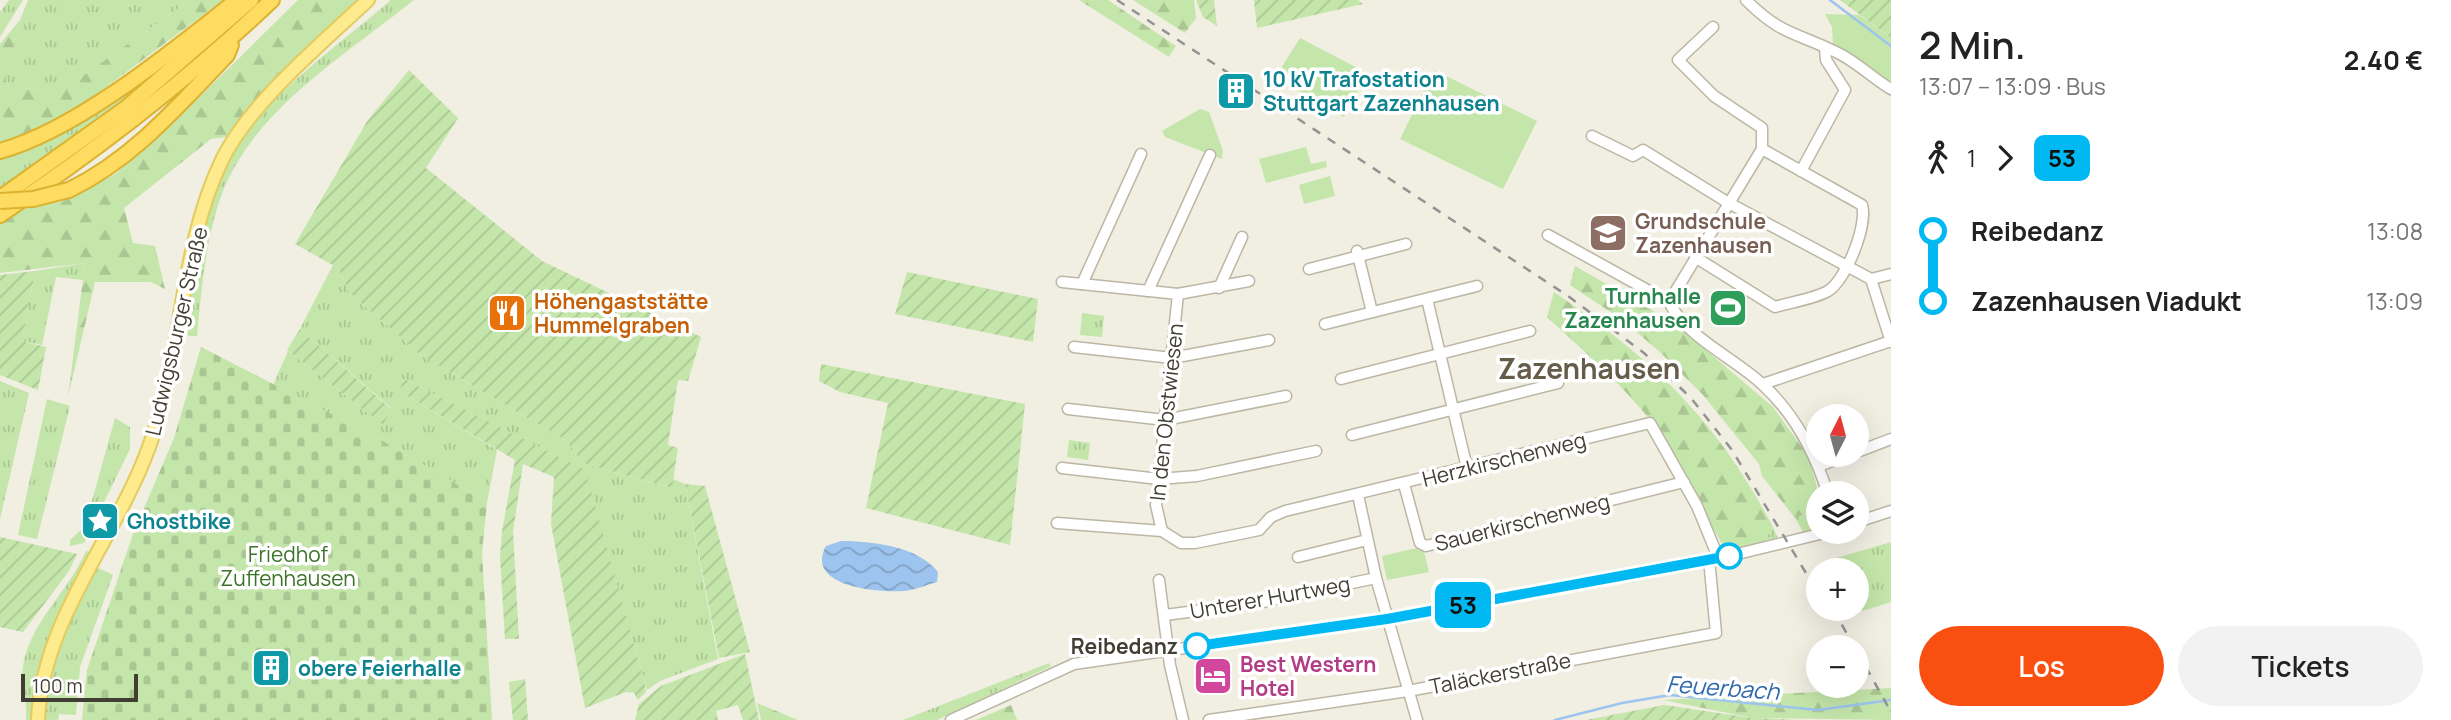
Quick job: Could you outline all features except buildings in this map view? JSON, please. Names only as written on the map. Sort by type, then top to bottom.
[{"type":"highway","points":[[0,151],[24,144],[74,118],[237,0]]},
{"type":"highway","points":[[0,200],[135,101],[251,0]]},
{"type":"highway","points":[[0,215],[134,121],[233,37],[272,0]]},
{"type":"highway","points":[[0,200],[33,199],[69,190],[107,169],[160,126],[227,55],[233,37]]},
{"type":"main road","name":"Ludwigsburger Straße","points":[[38,720],[43,681],[58,635],[149,448],[170,379],[202,219],[222,159],[252,116],[368,0]]},
{"type":"main road","name":"Ludwigsburger Straße","points":[[293,74],[380,0]]},
{"type":"street","points":[[1746,0],[1767,21],[1788,34],[1836,51],[1891,89]]},
{"type":"street","points":[[1669,303],[1727,202],[1762,149],[1762,128],[1714,96],[1678,61],[1713,27]]},
{"type":"street","points":[[1801,171],[1845,90],[1826,60],[1825,48]]},
{"type":"street","points":[[1592,136],[1633,156],[1643,150],[1727,202],[1871,279],[1891,274]]},
{"type":"street","points":[[1695,257],[1775,307],[1829,290],[1848,267],[1862,223],[1862,205],[1762,149]]},
{"type":"street","points":[[1082,284],[1141,154]]},
{"type":"street","points":[[1148,291],[1210,155]]},
{"type":"street","points":[[1548,236],[1669,303],[1685,323],[1763,384],[1793,422],[1806,444]]},
{"type":"street","points":[[1219,288],[1242,237]]},
{"type":"street","points":[[1309,269],[1357,254],[1406,244]]},
{"type":"street","points":[[1357,254],[1372,312]]},
{"type":"street","points":[[1763,384],[1891,342],[1871,279]]},
{"type":"street","points":[[1062,282],[1178,294],[1249,281]]},
{"type":"street","points":[[1325,324],[1477,286]]},
{"type":"street","name":"In den Obstwiesen","points":[[1178,294],[1156,514],[1162,531],[1181,542],[1195,543],[1259,530],[1277,513],[1357,495]]},
{"type":"street","points":[[1427,299],[1467,468]]},
{"type":"street","points":[[1341,379],[1530,331]]},
{"type":"street","points":[[1074,347],[1172,358],[1269,340]]},
{"type":"street","points":[[1352,435],[1558,383]]},
{"type":"street","points":[[1068,409],[1165,420],[1286,396]]},
{"type":"street","name":"Herzkirschenweg","points":[[1357,495],[1650,423],[1684,482]]},
{"type":"street","points":[[1869,447],[1891,439]]},
{"type":"street","points":[[1062,468],[1159,479],[1197,477],[1316,451]]},
{"type":"street","points":[[1684,482],[1714,558]]},
{"type":"street","name":"Sauerkirschenweg","points":[[1404,484],[1420,543],[1426,546],[1684,482]]},
{"type":"street","points":[[1357,495],[1376,578],[1417,720]]},
{"type":"street","points":[[1869,518],[1891,511]]},
{"type":"street","points":[[1057,523],[1162,531]]},
{"type":"street","points":[[951,720],[1074,664],[1387,619],[1714,558],[1806,537]]},
{"type":"street","points":[[1298,557],[1367,540]]},
{"type":"street","name":"Taläckerstraße","points":[[1209,720],[1408,691],[1716,633],[1714,558]]},
{"type":"street","name":"Unterer Hurtweg","points":[[1165,615],[1258,603],[1376,578]]},
{"type":"street","name":"Unterer Hurtweg","points":[[1159,579],[1168,650]]},
{"type":"street","points":[[1168,650],[1182,720]]},
{"type":"green space","points":[[9,0],[23,0],[0,37],[0,12]]},
{"type":"green space","points":[[28,0],[190,0],[60,92],[3,86]]},
{"type":"green space","points":[[190,0],[223,0],[70,114],[45,128],[0,145],[0,44],[20,20],[4,86],[60,92]]},
{"type":"green space","points":[[298,0],[362,0],[233,136],[211,139],[124,208],[133,243],[155,246],[165,289],[151,282],[95,282],[68,397],[85,263],[0,273],[0,223],[21,210],[64,201],[114,175],[161,135]]},
{"type":"green space","points":[[391,0],[414,0],[300,89],[251,142],[232,172],[218,205],[210,237],[197,336],[189,336],[184,332],[208,208],[226,162],[238,142],[272,103],[310,67]]},
{"type":"green space","points":[[1079,0],[1108,0],[1176,46],[1169,57]]},
{"type":"green space","points":[[1133,0],[1194,0],[1196,18],[1185,33]]},
{"type":"green space","points":[[1196,0],[1214,0],[1217,26],[1203,17]]},
{"type":"green space","points":[[1254,0],[1358,0],[1363,4],[1257,28]]},
{"type":"green space","points":[[1840,0],[1891,0],[1891,38]]},
{"type":"green space","points":[[1825,14],[1859,15],[1891,38],[1891,84],[1833,44],[1832,27]]},
{"type":"green space","points":[[1300,38],[1367,73],[1344,117],[1275,78]]},
{"type":"green space","points":[[409,70],[458,118],[426,168],[542,261],[701,337],[688,381],[678,380],[668,445],[678,448],[672,488],[581,461],[567,441],[422,356],[350,293],[338,268],[295,244],[368,120]]},
{"type":"green space","points":[[1434,70],[1537,121],[1503,189],[1400,139]]},
{"type":"green space","points":[[135,89],[77,140],[0,194],[0,156],[68,129]]},
{"type":"green space","points":[[1200,109],[1209,112],[1223,151],[1222,159],[1165,137],[1162,131]]},
{"type":"green space","points":[[1306,147],[1311,164],[1326,161],[1327,167],[1266,183],[1259,159]]},
{"type":"green space","points":[[1330,176],[1335,196],[1304,204],[1299,185]]},
{"type":"green space","points":[[85,263],[83,280],[56,277],[42,345],[22,341],[35,271]]},
{"type":"green space","points":[[333,265],[338,268],[350,293],[422,356],[567,441],[581,461],[671,488],[673,479],[685,484],[718,659],[660,681],[647,690],[584,470],[404,379],[399,391],[497,450],[487,502],[378,438],[273,385],[288,351],[382,424],[391,408],[300,329]]},
{"type":"green space","points":[[1575,266],[1674,323],[1773,407],[1806,453],[1806,467],[1811,467],[1815,481],[1806,481],[1806,513],[1795,518],[1762,476],[1759,464],[1703,395],[1661,353],[1624,321],[1570,285]]},
{"type":"green space","points":[[35,271],[22,341],[46,347],[38,390],[0,375],[0,275]]},
{"type":"green space","points":[[907,272],[1038,299],[1033,342],[895,314]]},
{"type":"green space","points":[[1554,292],[1653,368],[1706,424],[1753,491],[1774,529],[1764,538],[1736,544],[1710,520],[1667,444],[1645,413],[1605,370],[1547,317]]},
{"type":"green space","points":[[1082,313],[1104,316],[1102,337],[1080,335]]},
{"type":"green space","points":[[300,329],[391,409],[383,425],[287,350]]},
{"type":"green space","name":"Friedhof Zuffenhausen","points":[[201,347],[378,438],[487,502],[482,553],[492,720],[82,720],[87,670],[133,534],[174,438]]},
{"type":"green space","points":[[821,364],[1025,404],[1010,545],[866,508],[888,403],[840,392],[819,381]]},
{"type":"green space","points":[[404,379],[585,470],[645,684],[646,692],[638,700],[634,693],[626,692],[585,708],[551,524],[554,477],[523,464],[513,532],[519,639],[505,639],[500,557],[515,460],[399,391]]},
{"type":"green space","points":[[0,381],[29,393],[0,519]]},
{"type":"green space","points":[[47,399],[70,406],[37,539],[18,535]]},
{"type":"green space","points":[[115,418],[130,427],[130,449],[84,543],[70,546],[70,540],[85,526]]},
{"type":"green space","points":[[1069,440],[1090,443],[1088,460],[1067,457]]},
{"type":"green space","points":[[685,484],[705,486],[750,652],[719,658]]},
{"type":"green space","points":[[1703,511],[1764,538],[1774,529],[1779,542],[1733,552],[1725,549]]},
{"type":"green space","points":[[1806,513],[1806,532],[1804,533],[1795,518]]},
{"type":"green space","points":[[0,537],[77,554],[69,571],[23,632],[0,627]]},
{"type":"green space","points":[[1891,542],[1891,602],[1869,609],[1869,558],[1836,558]]},
{"type":"green space","points":[[1417,548],[1424,551],[1429,572],[1387,580],[1382,556]]},
{"type":"green space","points":[[86,551],[92,552],[33,720],[26,720],[22,672],[27,650],[33,635]]},
{"type":"green space","points":[[98,568],[113,575],[80,667],[76,715],[59,714],[58,720],[45,720],[62,641]]},
{"type":"green space","points":[[745,654],[759,720],[743,720],[738,705],[716,711],[718,720],[635,720],[639,704],[661,686]]},
{"type":"green space","points":[[1049,663],[1051,666],[937,720],[903,720]]},
{"type":"green space","points":[[525,679],[528,720],[513,720],[509,682]]},
{"type":"green space","points":[[1891,688],[1891,720],[1753,718],[1663,700],[1806,692],[1806,698],[1869,698],[1869,689]]},
{"type":"green space","points":[[757,703],[798,720],[761,720]]},
{"type":"green space","points":[[1011,705],[1017,720],[976,720]]},
{"type":"green space","points":[[1664,705],[1753,718],[1800,720],[1586,720]]},
{"type":"water","points":[[841,541],[880,544],[919,556],[938,572],[937,582],[904,591],[877,590],[847,584],[825,570],[822,560],[826,546]]},
{"type":"waterway","points":[[1830,0],[1891,46]]},
{"type":"waterway","name":"Feuerbach","points":[[1555,720],[1622,703],[1670,695],[1818,710],[1891,700]]},
{"type":"railway","points":[[1117,0],[1568,296],[1644,353],[1691,398],[1732,450],[1806,573]]},
{"type":"railway","points":[[1840,621],[1848,635]]},
{"type":"railway","points":[[1869,673],[1891,712]]},
{"type":"bus line","name":"53","points":[[1197,646],[1387,619],[1729,556]]},
{"type":"place","name":"10 kV Trafostation Stuttgart Zazenhausen","points":[[1236,91]]},
{"type":"place","name":"Grundschule Zazenhausen","points":[[1608,233]]},
{"type":"place","name":"Turnhalle Zazenhausen","points":[[1728,308]]},
{"type":"place","name":"Höhengaststätte Hummelgraben","points":[[507,313]]},
{"type":"place","name":"Ghostbike","points":[[100,521]]},
{"type":"place","name":"Reibedanz","points":[[1197,646]]},
{"type":"place","name":"obere Feierhalle","points":[[271,668]]},
{"type":"place","name":"Best Western Hotel","points":[[1213,676]]},
{"type":"district","name":"Zazenhausen","points":[[1589,368]]}]
